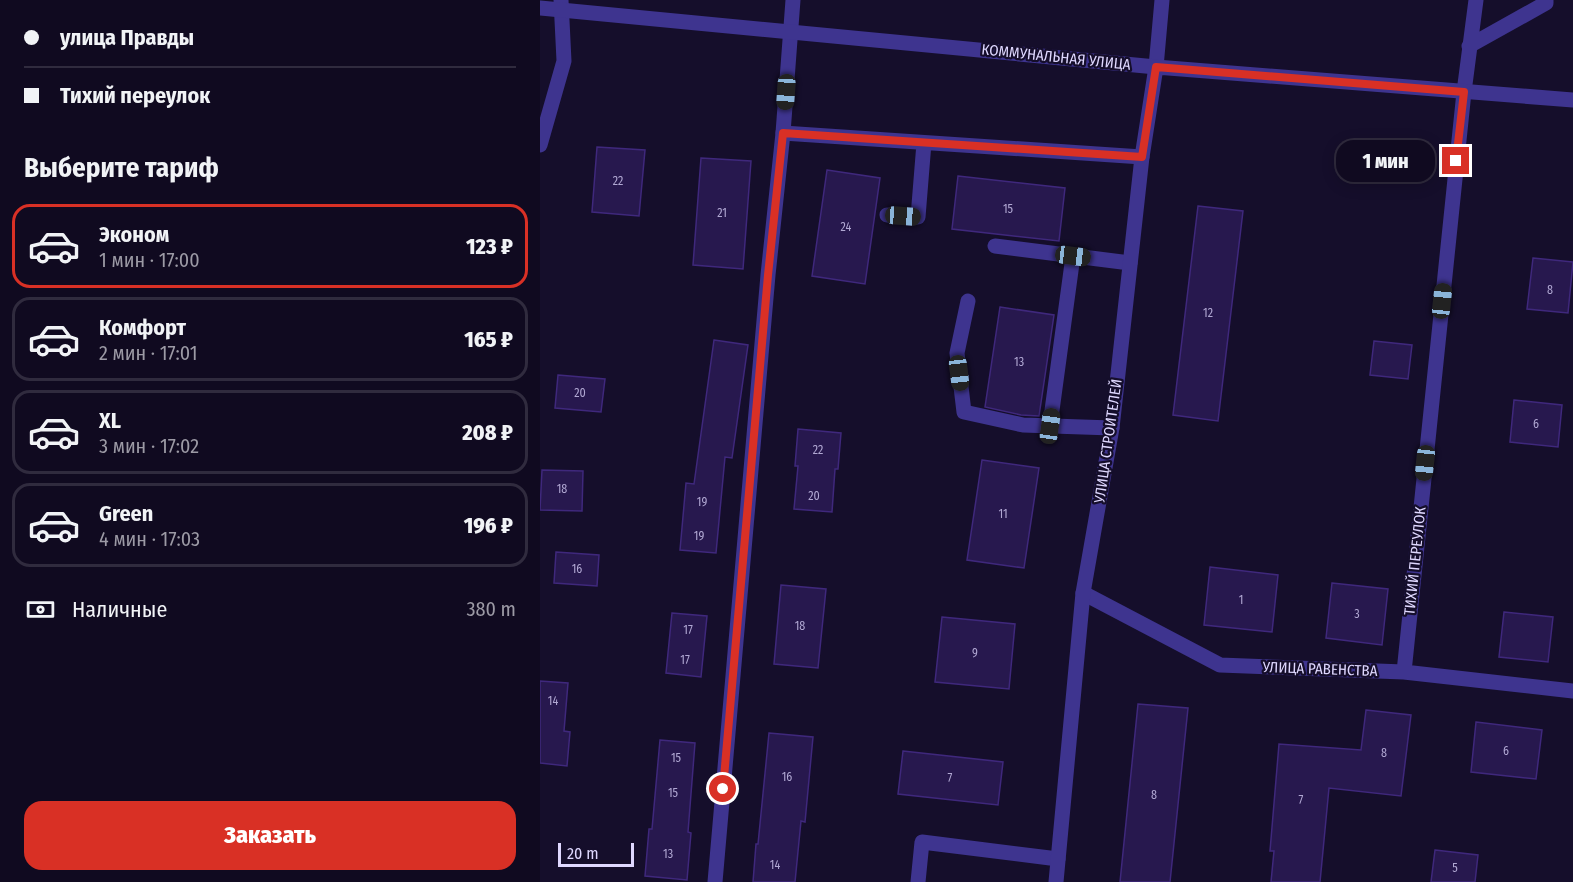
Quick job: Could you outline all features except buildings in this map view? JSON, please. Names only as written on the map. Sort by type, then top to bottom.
[{"type":"street","points":[[715,882],[793,0]]},
{"type":"street","name":"УЛИЦА СТРОИТЕЛЕЙ","points":[[1056,882],[1083,593],[1112,428],[1142,157],[1156,67],[1162,0]]},
{"type":"street","name":"ТИХИЙ ПЕРЕУЛОК","points":[[1404,672],[1468,46],[1476,0]]},
{"type":"street","points":[[1468,46],[1545,3],[1546,0]]},
{"type":"street","points":[[540,145],[564,61],[561,5]]},
{"type":"street","name":"КОММУНАЛЬНАЯ УЛИЦА","points":[[540,8],[561,5],[790,31],[1156,67],[1573,100]]},
{"type":"street","points":[[783,133],[1142,157]]},
{"type":"street","points":[[887,215],[918,217],[924,143]]},
{"type":"street","points":[[994,246],[1130,263]]},
{"type":"street","points":[[1050,426],[1073,256]]},
{"type":"street","points":[[968,301],[957,353],[964,412],[1023,425],[1112,428]]},
{"type":"street","name":"УЛИЦА РАВЕНСТВА","points":[[1083,593],[1220,665],[1404,672],[1573,691]]},
{"type":"street","points":[[918,882],[922,842],[1058,859]]},
{"type":"route","points":[[723,789],[768,275],[783,133],[1142,157],[1156,67],[1464,92],[1456,161]]}]
